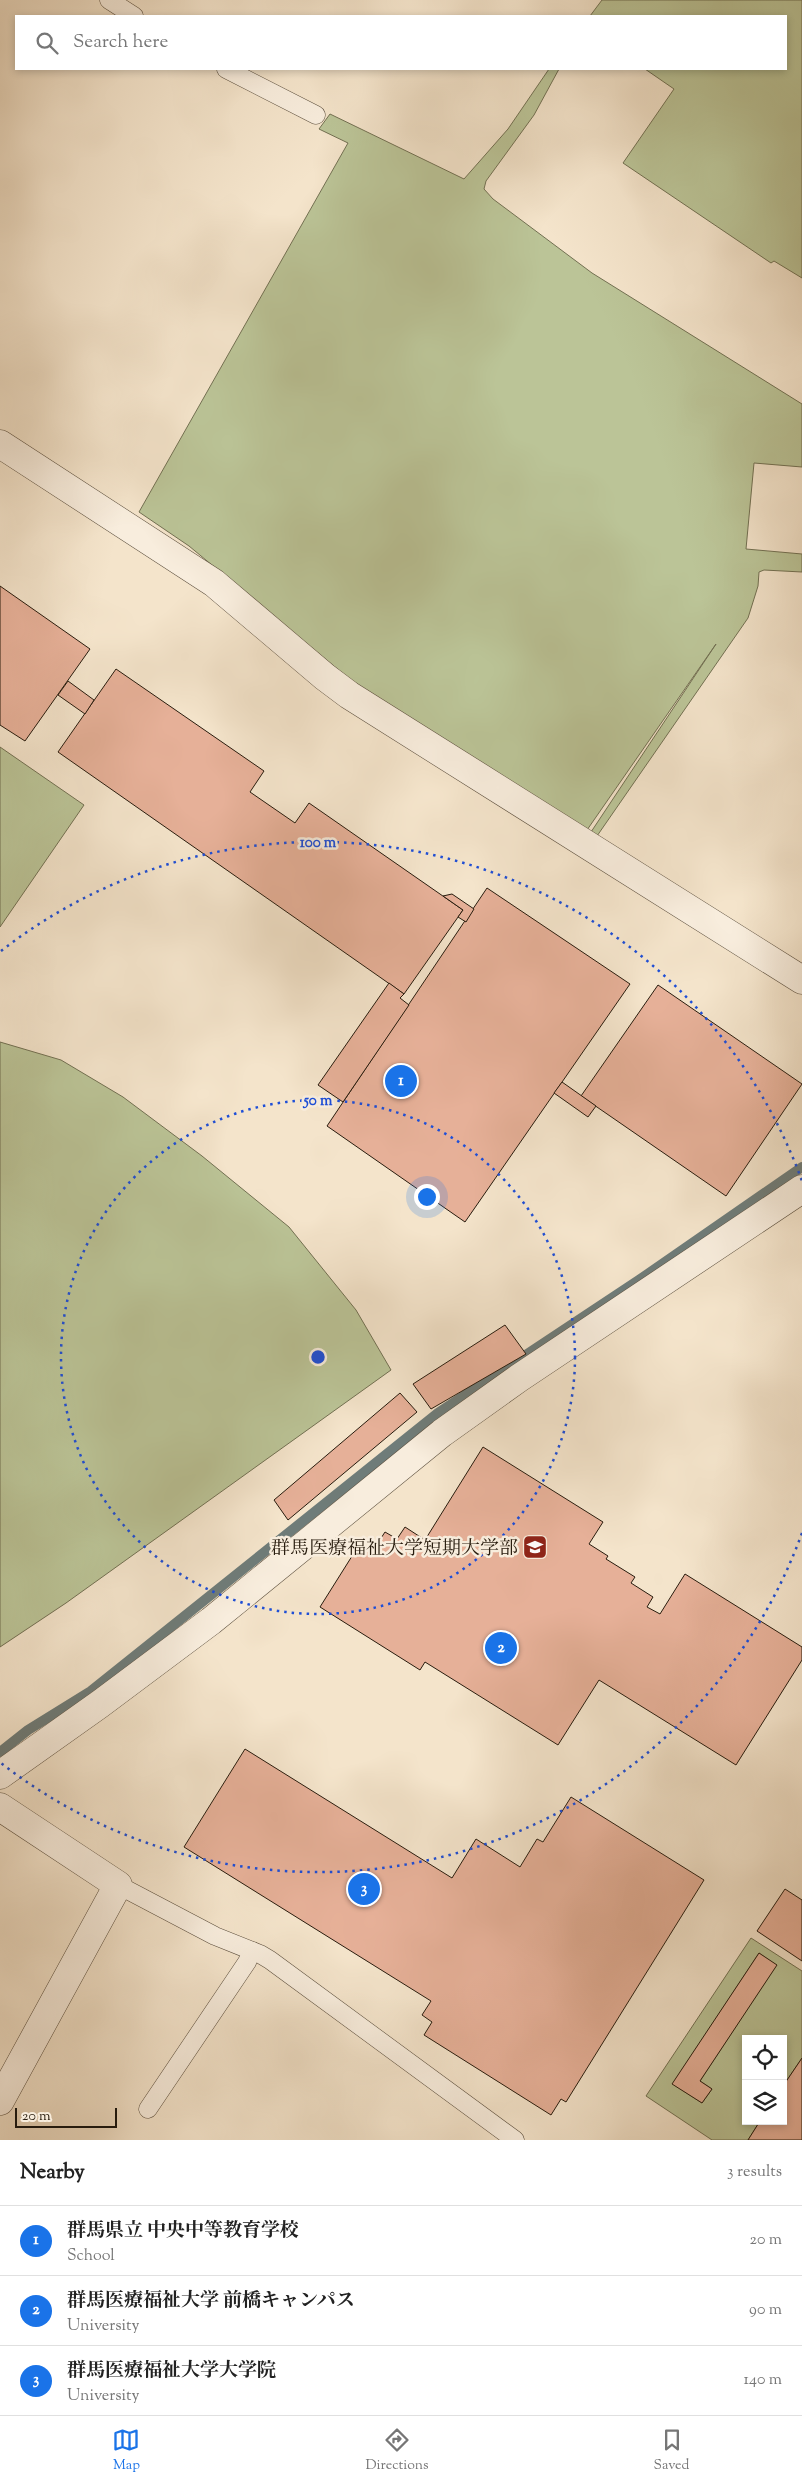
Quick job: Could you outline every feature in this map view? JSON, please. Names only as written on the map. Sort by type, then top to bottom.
[{"type":"street","points":[[0,444],[214,583],[324,677],[349,695],[802,980]]},
{"type":"street","points":[[0,1775],[100,1704],[211,1621],[442,1433],[519,1378],[802,1189]]},
{"type":"street","points":[[0,1807],[118,1885],[0,2101]]},
{"type":"lane","points":[[109,0],[132,15]]},
{"type":"lane","points":[[228,70],[316,115]]},
{"type":"lane","points":[[118,1885],[215,1936],[270,1960],[515,2140]]},
{"type":"lane","points":[[148,2109],[247,1962],[252,1951]]},
{"type":"green space","points":[[602,0],[802,0],[802,278],[774,261],[771,263],[623,163],[674,89],[646,70],[787,70],[787,15],[591,15]]},
{"type":"green space","points":[[548,70],[558,70],[534,115],[486,181],[484,189],[493,199],[592,273],[802,404],[802,467],[754,463],[746,549],[802,554],[802,572],[764,570],[759,572],[758,586],[748,618],[597,836],[591,832],[716,644],[587,830],[352,681],[189,546],[139,512],[348,143],[319,129],[330,114],[464,179],[508,129]]},
{"type":"green space","points":[[0,747],[84,805],[0,927]]},
{"type":"green space","points":[[0,1042],[61,1060],[123,1097],[202,1156],[289,1227],[356,1310],[391,1370],[66,1603],[0,1647]]},
{"type":"green space","points":[[751,1938],[802,1971],[802,2058],[787,2080],[787,2035],[742,2035],[742,2125],[757,2125],[748,2140],[712,2140],[646,2096]],"holes":[[[759,1953],[776,1965],[700,2081],[712,2089],[702,2103],[673,2084]]]},
{"type":"building","points":[[0,586],[90,649],[25,741],[0,725]]},
{"type":"building","points":[[116,669],[264,771],[250,792],[295,823],[309,803],[463,910],[404,994],[58,752]]},
{"type":"building","points":[[68,681],[94,700],[85,714],[58,695]]},
{"type":"building","points":[[487,888],[630,984],[465,1222],[327,1126]]},
{"type":"building","points":[[452,894],[474,909],[466,922],[458,917],[463,910],[443,896]]},
{"type":"building","points":[[389,983],[404,994],[400,998],[409,1005],[343,1102],[318,1085]]},
{"type":"building","points":[[658,985],[802,1084],[726,1196],[581,1096]]},
{"type":"building","points":[[562,1082],[596,1106],[588,1117],[554,1093]]},
{"type":"building","points":[[505,1325],[526,1354],[431,1409],[413,1384]]},
{"type":"building","points":[[400,1393],[417,1412],[288,1520],[274,1500]]},
{"type":"building","points":[[483,1447],[603,1522],[589,1544],[608,1556],[606,1559],[635,1577],[631,1583],[653,1597],[647,1607],[660,1614],[685,1574],[802,1647],[802,1660],[736,1765],[599,1680],[558,1745],[425,1662],[420,1670],[320,1607],[359,1545],[372,1552],[385,1532],[397,1539],[405,1527],[425,1540]]},
{"type":"building","points":[[245,1749],[452,1878],[476,1839],[520,1867],[537,1839],[543,1842],[571,1797],[704,1880],[566,2102],[561,2099],[551,2115],[424,2035],[432,2022],[422,2015],[431,2001],[184,1847]]},
{"type":"building","points":[[785,1889],[802,1900],[802,1961],[757,1931]]},
{"type":"building","points":[[759,1953],[777,1965],[700,2081],[712,2089],[702,2103],[672,2084]]},
{"type":"building","points":[[802,2058],[802,2140],[748,2140],[757,2125],[787,2125],[787,2080]]},
{"type":"waterway","points":[[0,1752],[28,1730],[91,1691],[438,1413],[639,1280],[802,1167]]},
{"type":"place","name":"群馬県立 中央中等教育学校","points":[[401,1081]]},
{"type":"place","name":"群馬医療福祉大学短期大学部","points":[[535,1547]]},
{"type":"place","name":"群馬医療福祉大学 前橋キャンパス","points":[[501,1648]]},
{"type":"place","name":"群馬医療福祉大学大学院","points":[[364,1889]]}]
